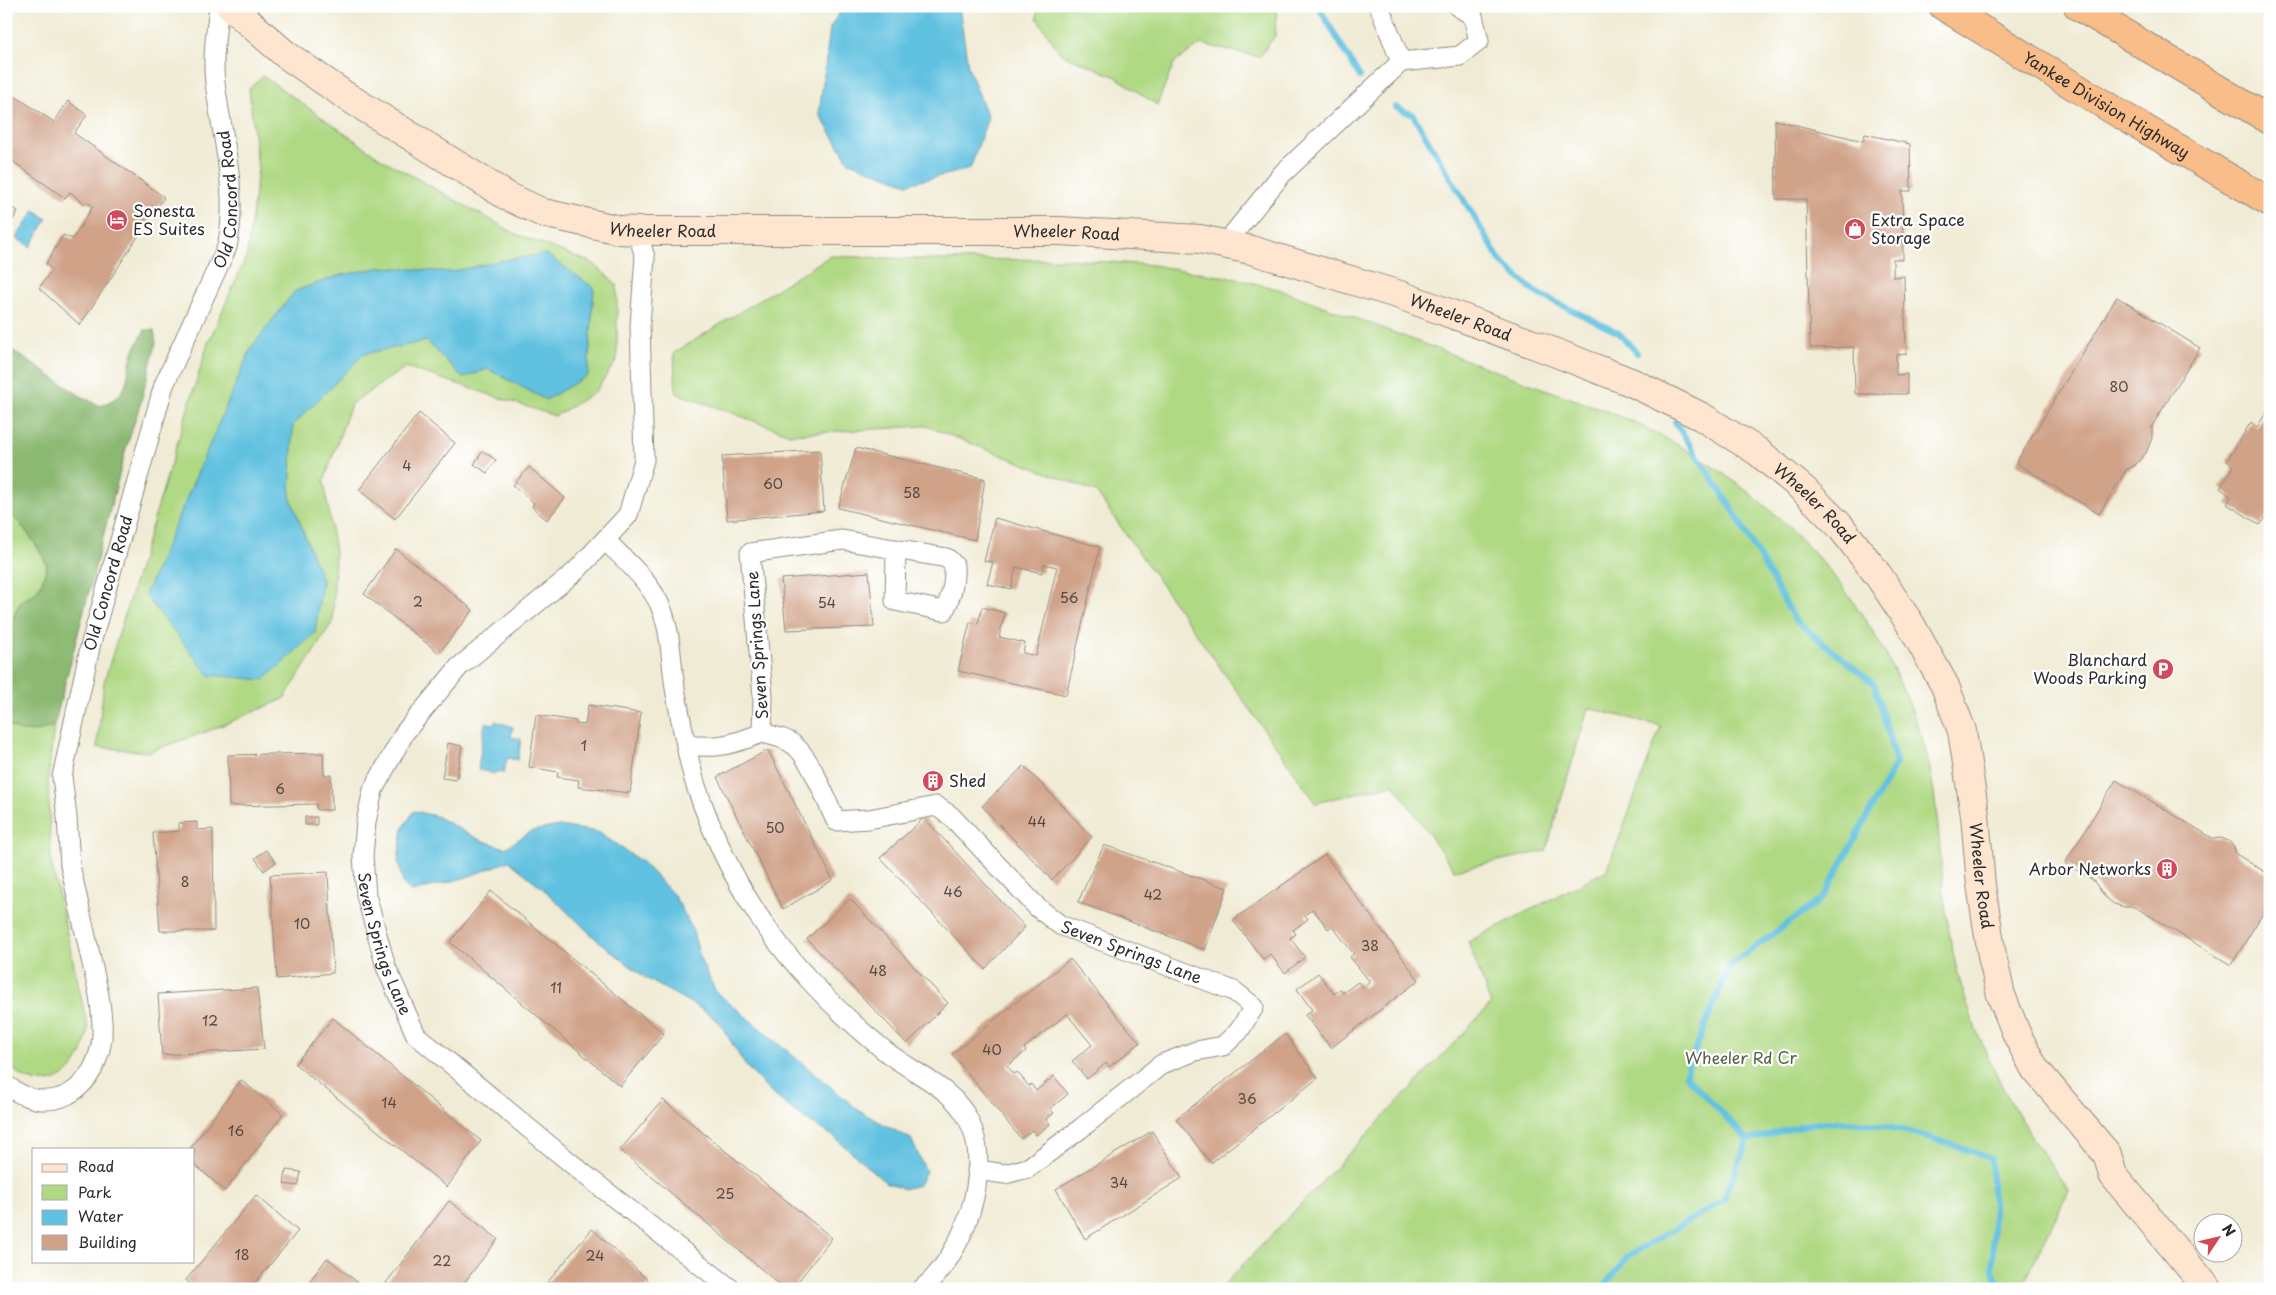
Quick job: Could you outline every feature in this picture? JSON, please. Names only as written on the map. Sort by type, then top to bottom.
[{"type":"highway","name":"Yankee Division Highway","points":[[1943,6],[2118,113],[2270,202]]},
{"type":"highway","points":[[2078,6],[2270,120]]},
{"type":"main road","name":"Wheeler Road","points":[[230,6],[285,54],[346,96],[507,196],[542,212],[620,230],[638,231],[1059,231],[1200,238],[1251,250],[1400,294],[1633,383],[1702,417],[1757,451],[1803,489],[1840,526],[1878,575],[1916,632],[1945,686],[1962,731],[1976,815],[1981,885],[1992,956],[2001,995],[2017,1035],[2035,1069],[2107,1154],[2113,1175],[2208,1289]]},
{"type":"street","name":"Old Concord Road","points":[[6,1085],[30,1098],[47,1101],[61,1098],[83,1081],[97,1058],[101,1044],[102,1016],[99,995],[70,866],[62,777],[91,643],[164,385],[227,247],[232,225],[232,202],[215,82],[214,43],[219,6]]},
{"type":"street","points":[[1379,6],[1401,62]]},
{"type":"street","points":[[1225,244],[1282,174],[1401,62],[1460,56],[1480,41],[1472,16],[1457,6]]},
{"type":"street","name":"Seven Springs Lane","points":[[638,231],[645,256],[640,325],[644,460],[628,515],[606,541],[576,571],[460,666],[405,732],[373,790],[366,822],[363,856],[366,895],[386,967],[416,1035],[584,1174],[731,1289]]},
{"type":"street","name":"Seven Springs Lane","points":[[762,733],[763,696],[750,553],[842,540],[896,550]]},
{"type":"street","points":[[606,541],[652,591],[663,611],[673,679],[696,785],[732,871],[756,914],[805,974],[834,1005],[885,1051],[939,1086],[954,1100],[970,1122],[976,1142],[977,1170],[973,1203],[966,1224],[951,1253],[932,1280],[922,1289]]},
{"type":"street","name":"Seven Springs Lane","points":[[687,745],[711,748],[737,743],[762,733],[795,745],[820,785],[836,821],[869,820],[936,806],[951,816],[1037,907],[1060,925],[1234,990],[1254,1007],[1239,1031],[1223,1046],[1196,1051],[1162,1064],[1028,1168],[1005,1174],[977,1170]]},
{"type":"green space","points":[[1038,6],[1277,6],[1275,36],[1259,57],[1201,44],[1174,63],[1157,105],[1116,77],[1060,53],[1037,18]]},
{"type":"green space","points":[[263,76],[380,158],[516,234],[593,263],[617,285],[617,360],[595,392],[555,416],[406,367],[351,404],[324,481],[335,552],[333,621],[284,699],[211,730],[148,752],[97,747],[104,682],[208,343],[247,255],[258,169],[249,89]]},
{"type":"green space","name":"Wheeler Rd Cr","points":[[830,256],[946,260],[1065,259],[1152,265],[1237,279],[1278,289],[1636,423],[1688,451],[1755,497],[1814,553],[1840,584],[1864,618],[1899,681],[1922,739],[1927,754],[1933,789],[1948,925],[1955,962],[1965,997],[1977,1032],[2008,1098],[2047,1160],[2069,1190],[2021,1289],[1220,1289],[1491,1004],[1468,942],[1607,870],[1661,726],[1588,708],[1546,851],[1454,870],[1394,784],[1316,803],[1096,492],[926,426],[790,434],[676,393],[674,353]]},
{"type":"green space","points":[[145,330],[154,330],[156,343],[140,405],[126,448],[54,726],[35,731],[18,730],[6,724],[6,634],[11,627],[20,603],[34,594],[39,588],[47,565],[30,536],[6,510],[6,346],[79,395],[100,406],[111,401],[123,390],[133,352]]},
{"type":"green space","points":[[6,510],[19,522],[47,565],[39,588],[34,594],[20,603],[11,627],[6,634]]},
{"type":"green space","points":[[6,724],[24,731],[41,730],[54,726],[48,779],[51,862],[88,1028],[82,1051],[77,1061],[62,1077],[52,1081],[41,1082],[28,1079],[6,1063]]},
{"type":"water","points":[[843,6],[959,6],[968,67],[988,117],[970,169],[907,184],[849,162],[819,114],[830,28]]},
{"type":"water","points":[[35,210],[47,219],[30,247],[16,238]]},
{"type":"water","points":[[546,254],[594,288],[588,375],[546,400],[488,369],[463,378],[427,341],[364,354],[293,425],[290,496],[322,581],[315,633],[264,680],[209,675],[145,595],[251,348],[295,291],[341,275],[383,267],[451,272],[503,260]]},
{"type":"water","points":[[495,721],[513,727],[511,737],[521,739],[518,760],[507,758],[504,773],[495,772],[494,774],[478,769],[485,722],[493,724]]},
{"type":"water","points":[[414,811],[436,816],[478,839],[505,848],[532,831],[559,826],[598,832],[642,862],[674,895],[692,928],[701,961],[716,992],[861,1112],[911,1139],[926,1171],[919,1185],[903,1189],[885,1182],[833,1136],[806,1120],[771,1093],[745,1065],[719,1022],[698,1007],[647,979],[597,940],[540,886],[509,861],[467,877],[412,892],[403,884],[398,860],[403,828]]},
{"type":"building","name":"Sonesta ES Suites","points":[[6,90],[54,122],[68,101],[87,115],[74,133],[164,197],[80,325],[39,288],[52,270],[46,264],[63,235],[73,239],[93,206],[87,202],[85,204],[70,192],[65,198],[6,157]]},
{"type":"building","name":"Extra Space Storage","points":[[1775,120],[1863,141],[1865,134],[1910,144],[1911,191],[1902,191],[1903,259],[1893,259],[1893,277],[1904,276],[1906,354],[1896,355],[1896,375],[1907,374],[1907,394],[1855,394],[1854,347],[1810,348],[1806,199],[1776,199]]},
{"type":"building","points":[[6,204],[18,211],[10,225],[6,223]]},
{"type":"building","points":[[2117,297],[2200,348],[2152,426],[2152,438],[2146,453],[2135,465],[2126,470],[2099,514],[2016,463]]},
{"type":"building","points":[[2270,407],[2270,516],[2268,515],[2260,525],[2227,504],[2231,497],[2220,488],[2234,467],[2227,461],[2251,422],[2257,427]]},
{"type":"building","points":[[419,413],[455,443],[395,519],[359,490]]},
{"type":"building","points":[[856,448],[985,479],[975,540],[838,508]]},
{"type":"building","points":[[820,450],[824,511],[727,520],[722,456]]},
{"type":"building","points":[[483,451],[496,460],[487,473],[474,464]]},
{"type":"building","points":[[529,467],[565,498],[547,520],[532,507],[534,503],[513,485]]},
{"type":"building","points":[[995,518],[1100,547],[1066,695],[958,671],[970,622],[978,624],[982,607],[1005,613],[999,637],[1025,643],[1023,653],[1036,656],[1057,567],[1044,564],[1042,573],[1016,567],[1011,589],[987,584],[993,562],[984,561]]},
{"type":"building","points":[[396,549],[473,610],[439,653],[364,594]]},
{"type":"building","points":[[869,572],[874,627],[786,630],[781,579]]},
{"type":"building","points":[[588,705],[641,713],[630,793],[578,787],[579,780],[557,777],[558,772],[529,767],[536,715],[576,721],[576,724],[585,725]]},
{"type":"building","points":[[448,743],[462,746],[456,780],[442,778]]},
{"type":"building","points":[[768,750],[833,880],[783,909],[717,777]]},
{"type":"building","points":[[323,753],[324,775],[331,775],[332,810],[317,810],[316,804],[229,806],[228,755]]},
{"type":"building","points":[[1024,766],[1092,837],[1052,880],[982,806]]},
{"type":"building","name":"Shed","points":[[939,776],[940,784],[927,785],[927,777]]},
{"type":"building","name":"Arbor Networks","points":[[2116,780],[2214,839],[2221,838],[2229,841],[2234,847],[2236,854],[2270,875],[2270,902],[2231,965],[2135,907],[2114,904],[2105,897],[2093,880],[2065,863]]},
{"type":"building","points":[[305,817],[317,817],[317,825],[305,825]]},
{"type":"building","points":[[924,818],[1025,927],[985,969],[880,858]]},
{"type":"building","points":[[197,822],[197,830],[213,829],[214,931],[160,931],[153,833],[179,831],[179,823]]},
{"type":"building","points":[[1104,845],[1227,888],[1205,950],[1078,902]]},
{"type":"building","points":[[266,850],[276,862],[264,871],[255,858]]},
{"type":"building","points":[[1325,855],[1419,980],[1331,1048],[1305,1015],[1312,1010],[1297,989],[1318,973],[1334,994],[1340,989],[1343,993],[1358,982],[1363,988],[1370,982],[1350,957],[1354,954],[1332,926],[1328,929],[1313,909],[1305,915],[1308,919],[1293,930],[1296,934],[1290,938],[1305,957],[1285,973],[1270,954],[1263,959],[1233,920]]},
{"type":"building","points":[[328,872],[333,973],[277,979],[270,875]]},
{"type":"building","points":[[491,891],[664,1034],[620,1086],[450,942]]},
{"type":"building","points":[[850,899],[948,1003],[907,1044],[807,939]]},
{"type":"building","points":[[1070,959],[1140,1043],[1109,1067],[1106,1063],[1087,1079],[1072,1061],[1092,1045],[1067,1014],[1024,1048],[1026,1051],[1007,1066],[1014,1074],[1017,1072],[1036,1091],[1054,1076],[1068,1094],[1050,1109],[1054,1113],[1046,1119],[1050,1124],[1036,1135],[1032,1130],[1021,1139],[952,1054]]},
{"type":"building","points":[[257,988],[264,1049],[162,1055],[158,994]]},
{"type":"building","points":[[333,1018],[481,1141],[447,1187],[295,1064]]},
{"type":"building","points":[[1285,1034],[1318,1078],[1211,1163],[1176,1119]]},
{"type":"building","points":[[241,1080],[283,1114],[225,1191],[195,1165],[195,1148],[191,1148]]},
{"type":"building","points":[[663,1100],[832,1238],[792,1289],[785,1289],[620,1150]]},
{"type":"building","points":[[1152,1131],[1182,1178],[1085,1239],[1056,1189]]},
{"type":"building","points":[[286,1170],[301,1172],[298,1186],[284,1184]]},
{"type":"building","points":[[256,1195],[298,1231],[250,1289],[196,1289],[186,1280]]},
{"type":"building","points":[[449,1201],[498,1239],[459,1289],[393,1289],[386,1283]]},
{"type":"building","points":[[592,1229],[650,1282],[645,1289],[542,1289]]},
{"type":"building","points":[[327,1258],[366,1289],[304,1289]]},
{"type":"waterway","points":[[1318,6],[1360,77]]},
{"type":"waterway","points":[[1395,107],[1413,115],[1501,262],[1535,292],[1619,333],[1637,353]]},
{"type":"waterway","points":[[1675,422],[1733,510],[1795,620],[1875,685],[1896,763],[1823,898],[1730,965],[1685,1075],[1748,1140]]},
{"type":"waterway","points":[[1748,1140],[1811,1124],[1833,1122],[1856,1123],[1902,1130],[1926,1136],[1991,1159],[1993,1270],[2000,1289]]},
{"type":"waterway","points":[[1602,1289],[1628,1256],[1723,1201],[1748,1140]]},
{"type":"place","name":"Sonesta ES Suites","points":[[117,220]]},
{"type":"place","name":"Extra Space Storage","points":[[1855,229]]},
{"type":"place","name":"Blanchard Woods Parking","points":[[2163,669]]},
{"type":"place","name":"Shed","points":[[933,781]]},
{"type":"place","name":"Arbor Networks","points":[[2167,869]]}]
